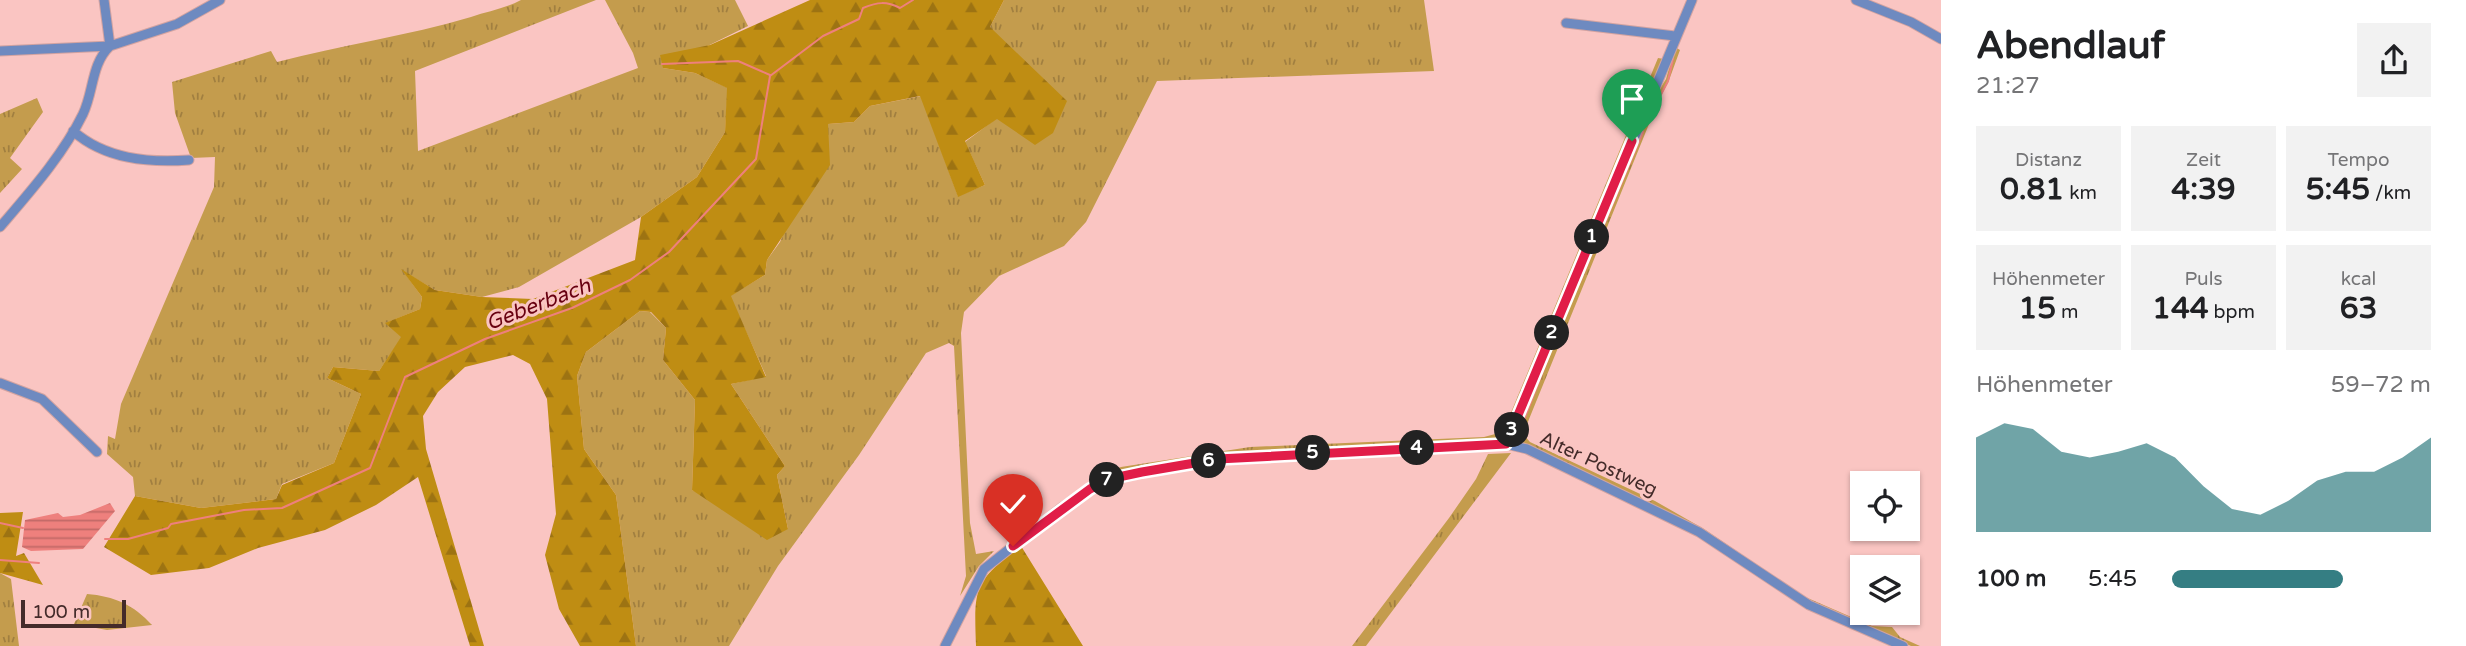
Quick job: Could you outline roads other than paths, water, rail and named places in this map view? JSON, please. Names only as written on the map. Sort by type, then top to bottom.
[{"type":"street","points":[[104,0],[110,46]]},
{"type":"street","points":[[0,51],[110,46],[177,24],[220,0]]},
{"type":"street","points":[[1506,444],[1692,0]]},
{"type":"street","points":[[1856,0],[1911,22],[1941,39]]},
{"type":"street","points":[[1566,23],[1675,36]]},
{"type":"street","points":[[0,227],[73,131],[90,95],[101,54],[110,46]]},
{"type":"street","points":[[73,131],[86,142],[108,153],[147,160],[189,160]]},
{"type":"street","points":[[0,383],[42,399],[97,452]]},
{"type":"street","name":"Alter Postweg","points":[[945,646],[984,569],[1061,508],[1109,479],[1218,459],[1506,444],[1527,449],[1661,512],[1726,548],[1809,605],[1903,646]]},
{"type":"waterway","name":"Geberbach","points":[[105,539],[128,539],[168,528],[171,524],[244,510],[282,508],[370,468],[405,377],[485,339],[572,308],[630,280],[669,252],[756,159],[770,76],[823,36],[859,19],[863,8],[882,3],[900,8],[913,0]]},
{"type":"waterway","points":[[1649,118],[1668,81],[1673,59]]},
{"type":"waterway","points":[[662,64],[738,61],[770,75]]},
{"type":"waterway","points":[[1580,282],[1643,132]]},
{"type":"waterway","points":[[1520,430],[1565,315]]},
{"type":"waterway","name":"Geberbach","points":[[0,523],[23,528]]},
{"type":"waterway","points":[[0,560],[39,563]]}]
